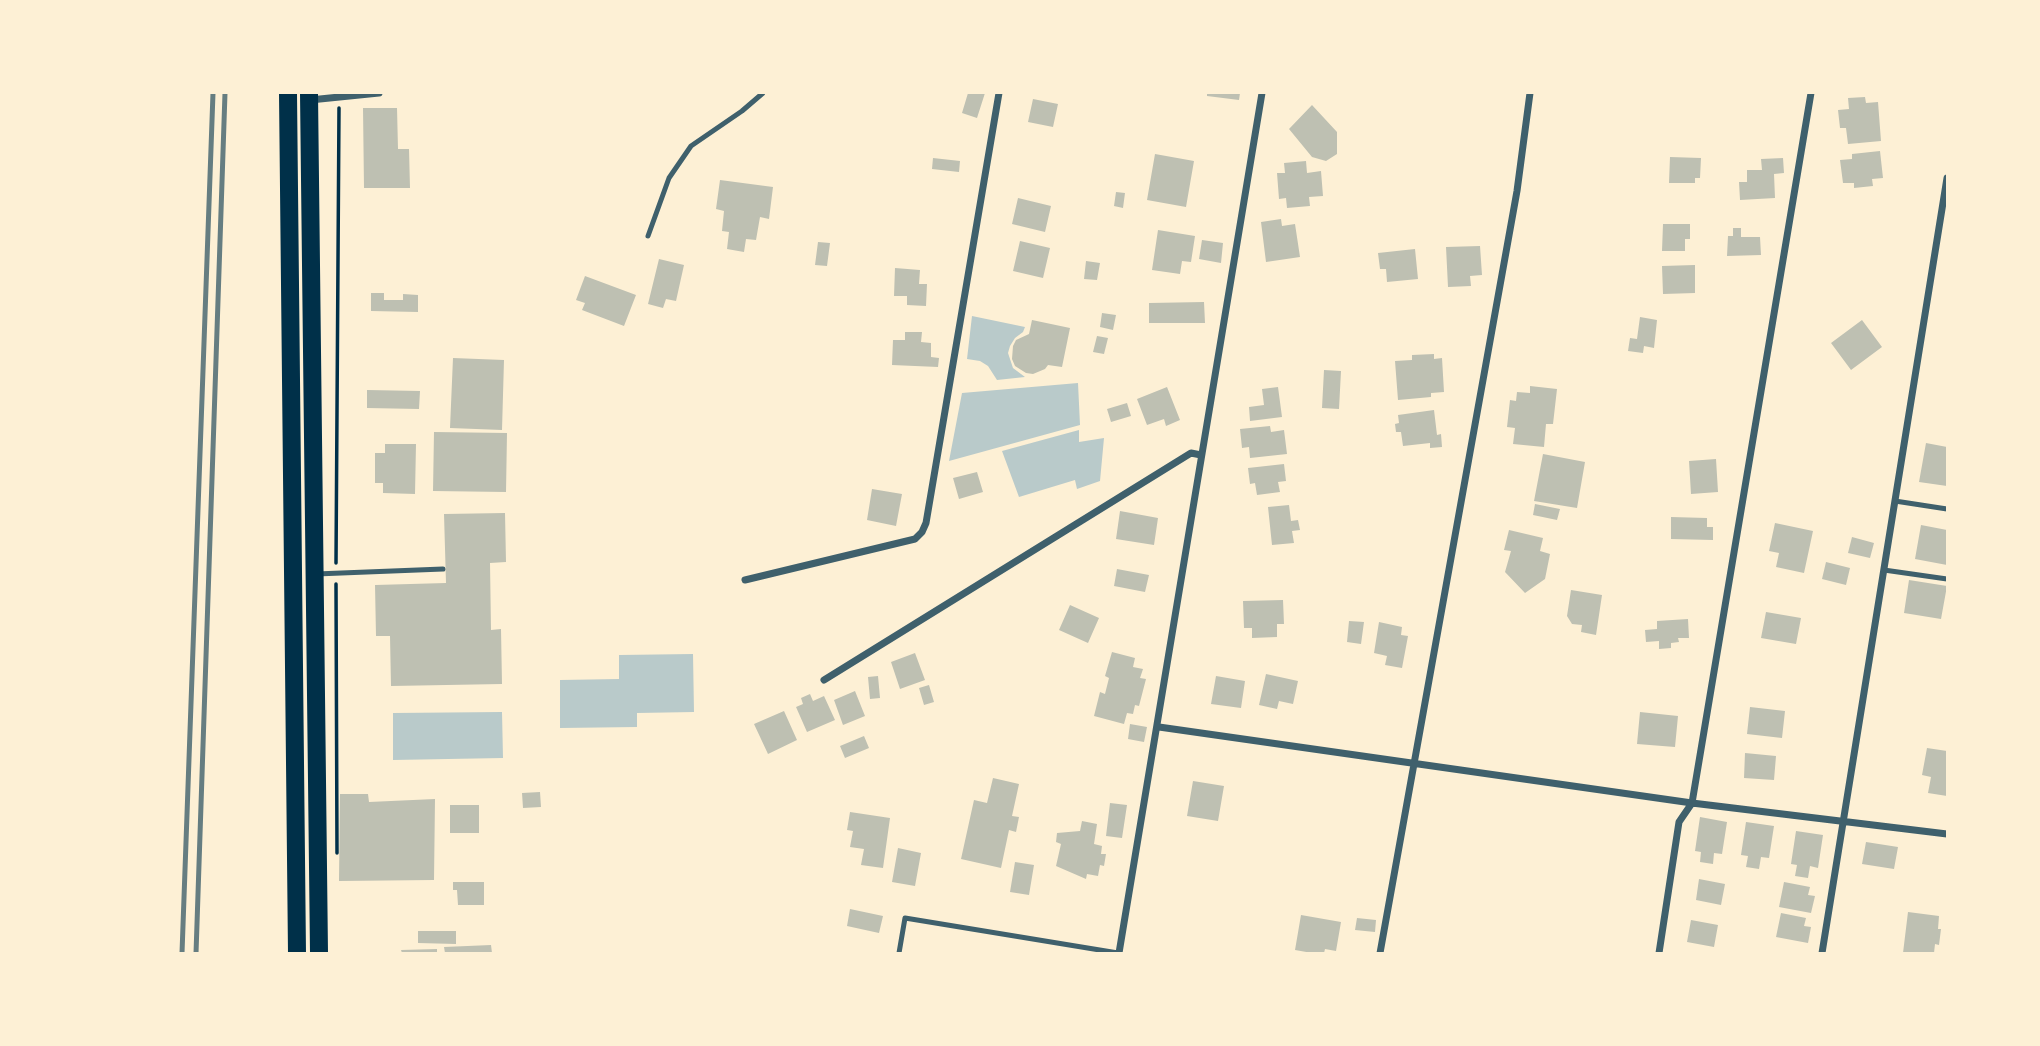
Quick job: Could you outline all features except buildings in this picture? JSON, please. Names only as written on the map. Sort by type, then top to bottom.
[{"type":"highway","points":[[288,93],[297,953]]},
{"type":"highway","points":[[309,96],[319,953]]},
{"type":"street","points":[[309,96],[339,98],[379,93]]},
{"type":"street","points":[[745,580],[915,540],[922,532],[926,523],[999,93]]},
{"type":"street","points":[[1118,953],[1158,727],[1262,93]]},
{"type":"street","points":[[1380,953],[1517,191],[1531,93]]},
{"type":"street","points":[[1658,953],[1679,822],[1692,803],[1811,93]]},
{"type":"street","points":[[1822,953],[1947,178]]},
{"type":"street","points":[[824,680],[1191,453],[1201,455]]},
{"type":"street","points":[[1158,727],[1692,803],[1947,834]]},
{"type":"lane","points":[[648,236],[669,178],[691,146],[763,93]]},
{"type":"lane","points":[[1895,501],[1947,509]]},
{"type":"lane","points":[[314,574],[443,569]]},
{"type":"lane","points":[[1884,570],[1947,579]]},
{"type":"lane","points":[[899,953],[905,918],[1118,953]]},
{"type":"path","points":[[337,858],[339,98]]},
{"type":"shaded area","points":[[972,316],[1025,327],[1015,338],[1008,353],[1013,368],[1025,377],[997,380],[988,366],[980,361],[967,359]]},
{"type":"shaded area","points":[[1078,383],[1080,425],[949,461],[962,393]]},
{"type":"shaded area","points":[[1079,430],[1079,442],[1104,438],[1100,481],[1077,489],[1075,480],[1019,497],[1002,451]]},
{"type":"shaded area","points":[[693,654],[694,712],[637,713],[637,727],[560,728],[560,680],[619,679],[619,655]]},
{"type":"shaded area","points":[[502,712],[503,758],[393,760],[393,713]]},
{"type":"railway","points":[[182,953],[213,93]]},
{"type":"railway","points":[[196,953],[225,93]]}]
